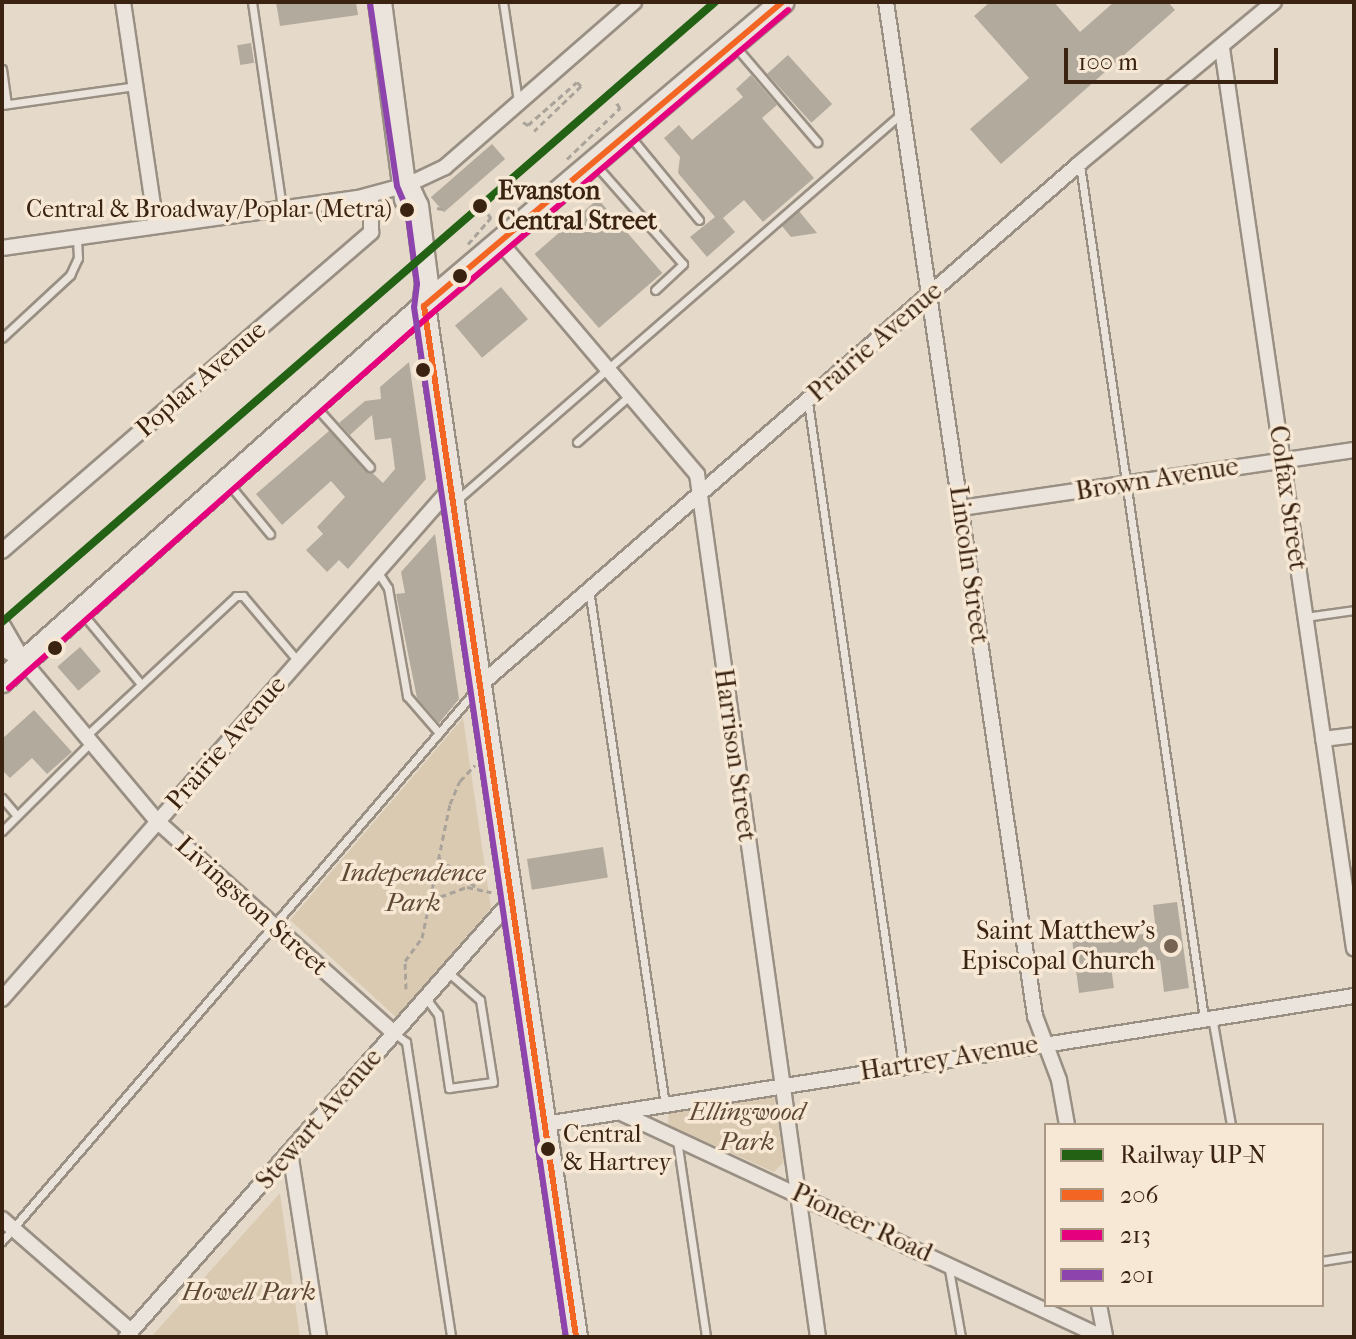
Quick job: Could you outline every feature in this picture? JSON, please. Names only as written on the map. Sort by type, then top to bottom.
[{"type":"main road","points":[[380,2],[407,185],[419,221],[427,284],[424,306],[480,685],[502,896],[545,1124],[576,1337]]},
{"type":"main road","points":[[2,681],[424,306],[782,2]]},
{"type":"street","points":[[123,2],[156,226]]},
{"type":"street","name":"Lincoln Street","points":[[886,2],[1035,1016],[1059,1080],[1067,1123]]},
{"type":"street","name":"Prairie Avenue","points":[[480,685],[1080,163],[1274,2]]},
{"type":"street","points":[[2,248],[371,196],[407,185],[445,167],[629,4]]},
{"type":"street","name":"Colfax Street","points":[[1222,48],[1323,739],[1348,868],[1354,948]]},
{"type":"street","name":"Poplar Avenue","points":[[2,551],[371,232],[371,196]]},
{"type":"street","name":"Harrison Street","points":[[500,242],[697,474],[818,1337]]},
{"type":"street","name":"Brown Avenue","points":[[961,508],[1354,450]]},
{"type":"street","name":"Prairie Avenue","points":[[2,999],[377,571],[452,496]]},
{"type":"street","name":"Livingston Street","points":[[2,624],[24,662],[157,821],[394,1033]]},
{"type":"street","name":"Livingston Street","points":[[2,648],[24,662]]},
{"type":"street","points":[[1323,739],[1354,735]]},
{"type":"street","name":"Stewart Avenue","points":[[128,1334],[447,972],[502,896]]},
{"type":"street","name":"Hartrey Avenue","points":[[545,1124],[1044,1042],[1354,996]]},
{"type":"street","name":"Pioneer Road","points":[[620,1113],[796,1191],[1103,1337]]},
{"type":"street","points":[[290,1152],[319,1337]]},
{"type":"street","points":[[8,1224],[128,1334]]},
{"type":"street","points":[[1099,1307],[1103,1337]]},
{"type":"lane","points":[[252,2],[282,208]]},
{"type":"lane","points":[[503,2],[518,101]]},
{"type":"lane","points":[[733,44],[817,142]]},
{"type":"lane","points":[[2,69],[4,104],[135,86]]},
{"type":"lane","points":[[452,496],[903,112]]},
{"type":"lane","points":[[628,133],[699,220]]},
{"type":"lane","points":[[593,163],[683,264],[655,290]]},
{"type":"lane","points":[[1080,163],[1208,1018],[1231,1123]]},
{"type":"lane","points":[[2,338],[70,275],[78,258],[77,237]]},
{"type":"lane","points":[[577,442],[629,396]]},
{"type":"lane","points":[[808,400],[903,1065]]},
{"type":"lane","points":[[314,404],[370,467]]},
{"type":"lane","points":[[227,481],[270,534]]},
{"type":"lane","points":[[377,571],[391,601],[407,696],[439,733]]},
{"type":"lane","points":[[589,588],[665,1105]]},
{"type":"lane","points":[[2,831],[141,684],[236,596],[243,596],[298,661]]},
{"type":"lane","points":[[1305,617],[1354,610]]},
{"type":"lane","points":[[81,611],[141,684]]},
{"type":"lane","points":[[2,1241],[8,1224],[274,926],[480,685]]},
{"type":"lane","points":[[2,798],[17,816]]},
{"type":"lane","points":[[425,997],[438,1014],[449,1088],[493,1082],[480,1000],[447,972]]},
{"type":"lane","points":[[394,1033],[406,1042],[451,1337]]},
{"type":"lane","points":[[677,1138],[706,1337]]},
{"type":"lane","points":[[1324,1261],[1354,1256]]},
{"type":"lane","points":[[948,1264],[961,1337]]},
{"type":"path","points":[[523,122],[528,125],[577,82],[581,86],[534,131]]},
{"type":"path","points":[[565,161],[620,108],[616,102]]},
{"type":"path","points":[[435,209],[443,209]]},
{"type":"path","points":[[468,244],[491,218],[488,214]]},
{"type":"path","points":[[406,989],[405,961],[422,938],[455,790],[475,765]]},
{"type":"path","points":[[438,856],[476,887],[502,896]]},
{"type":"path","points":[[431,900],[476,887]]},
{"type":"green space","name":"Independence Park","points":[[463,718],[491,908],[397,1018],[290,920]]},
{"type":"green space","name":"Ellingwood Park","points":[[774,1095],[784,1162],[774,1172],[668,1125],[669,1110]]},
{"type":"green space","name":"Howell Park","points":[[280,1193],[300,1337],[151,1337]]},
{"type":"building","points":[[276,2],[356,2],[358,15],[280,26]]},
{"type":"building","points":[[990,2],[1054,2],[1080,32],[1114,2],[1168,2],[1175,10],[1001,164],[970,129],[1029,78],[974,16]]},
{"type":"building","points":[[251,43],[254,63],[240,65],[237,45]]},
{"type":"building","points":[[788,55],[832,104],[811,123],[767,74]]},
{"type":"building","points":[[751,75],[777,105],[762,118],[814,178],[763,222],[744,200],[723,218],[735,232],[707,257],[690,237],[715,217],[678,173],[680,157],[664,138],[679,125],[692,140],[743,97],[736,89]]},
{"type":"building","name":"Evanston Central Street","points":[[492,144],[505,159],[444,212],[431,197]]},
{"type":"building","points":[[598,199],[662,273],[599,328],[535,254]]},
{"type":"building","points":[[799,211],[817,233],[791,237],[782,226]]},
{"type":"building","points":[[501,287],[528,319],[482,358],[455,326]]},
{"type":"building","points":[[409,362],[426,479],[348,569],[339,560],[327,572],[306,550],[323,534],[317,527],[345,497],[331,481],[282,525],[256,494],[329,431],[383,483],[395,469],[391,438],[375,440],[372,415],[350,435],[339,423],[365,401],[381,399],[380,387]]},
{"type":"building","points":[[435,534],[459,699],[439,723],[417,698],[396,594],[405,593],[401,572]]},
{"type":"building","points":[[80,647],[101,671],[78,691],[57,667]]},
{"type":"building","points":[[34,710],[72,752],[47,774],[32,758],[10,778],[2,770],[2,739]]},
{"type":"building","points":[[603,847],[608,878],[532,890],[527,859]]},
{"type":"building","points":[[1177,902],[1189,988],[1164,992],[1160,960],[1111,967],[1114,988],[1079,993],[1070,924],[1100,919],[1103,940],[1156,932],[1153,905]]},
{"type":"rail line","name":"UP-N","points":[[2,622],[715,2]]},
{"type":"transit line","name":"206","points":[[424,306],[782,2]]},
{"type":"transit line","name":"201","points":[[370,3],[397,186],[407,209],[417,284],[414,307],[566,1337]]},
{"type":"transit line","name":"213","points":[[9,688],[431,314],[788,10]]},
{"type":"transit line","name":"206","points":[[424,306],[576,1337]]},
{"type":"place","name":"Evanston Central Street","points":[[480,206]]},
{"type":"place","name":"Central & Broadway/Poplar (Metra)","points":[[407,210]]},
{"type":"place","name":"Saint Matthew's Episcopal Church","points":[[1171,946]]},
{"type":"place","name":"Central & Hartrey","points":[[548,1149]]}]
